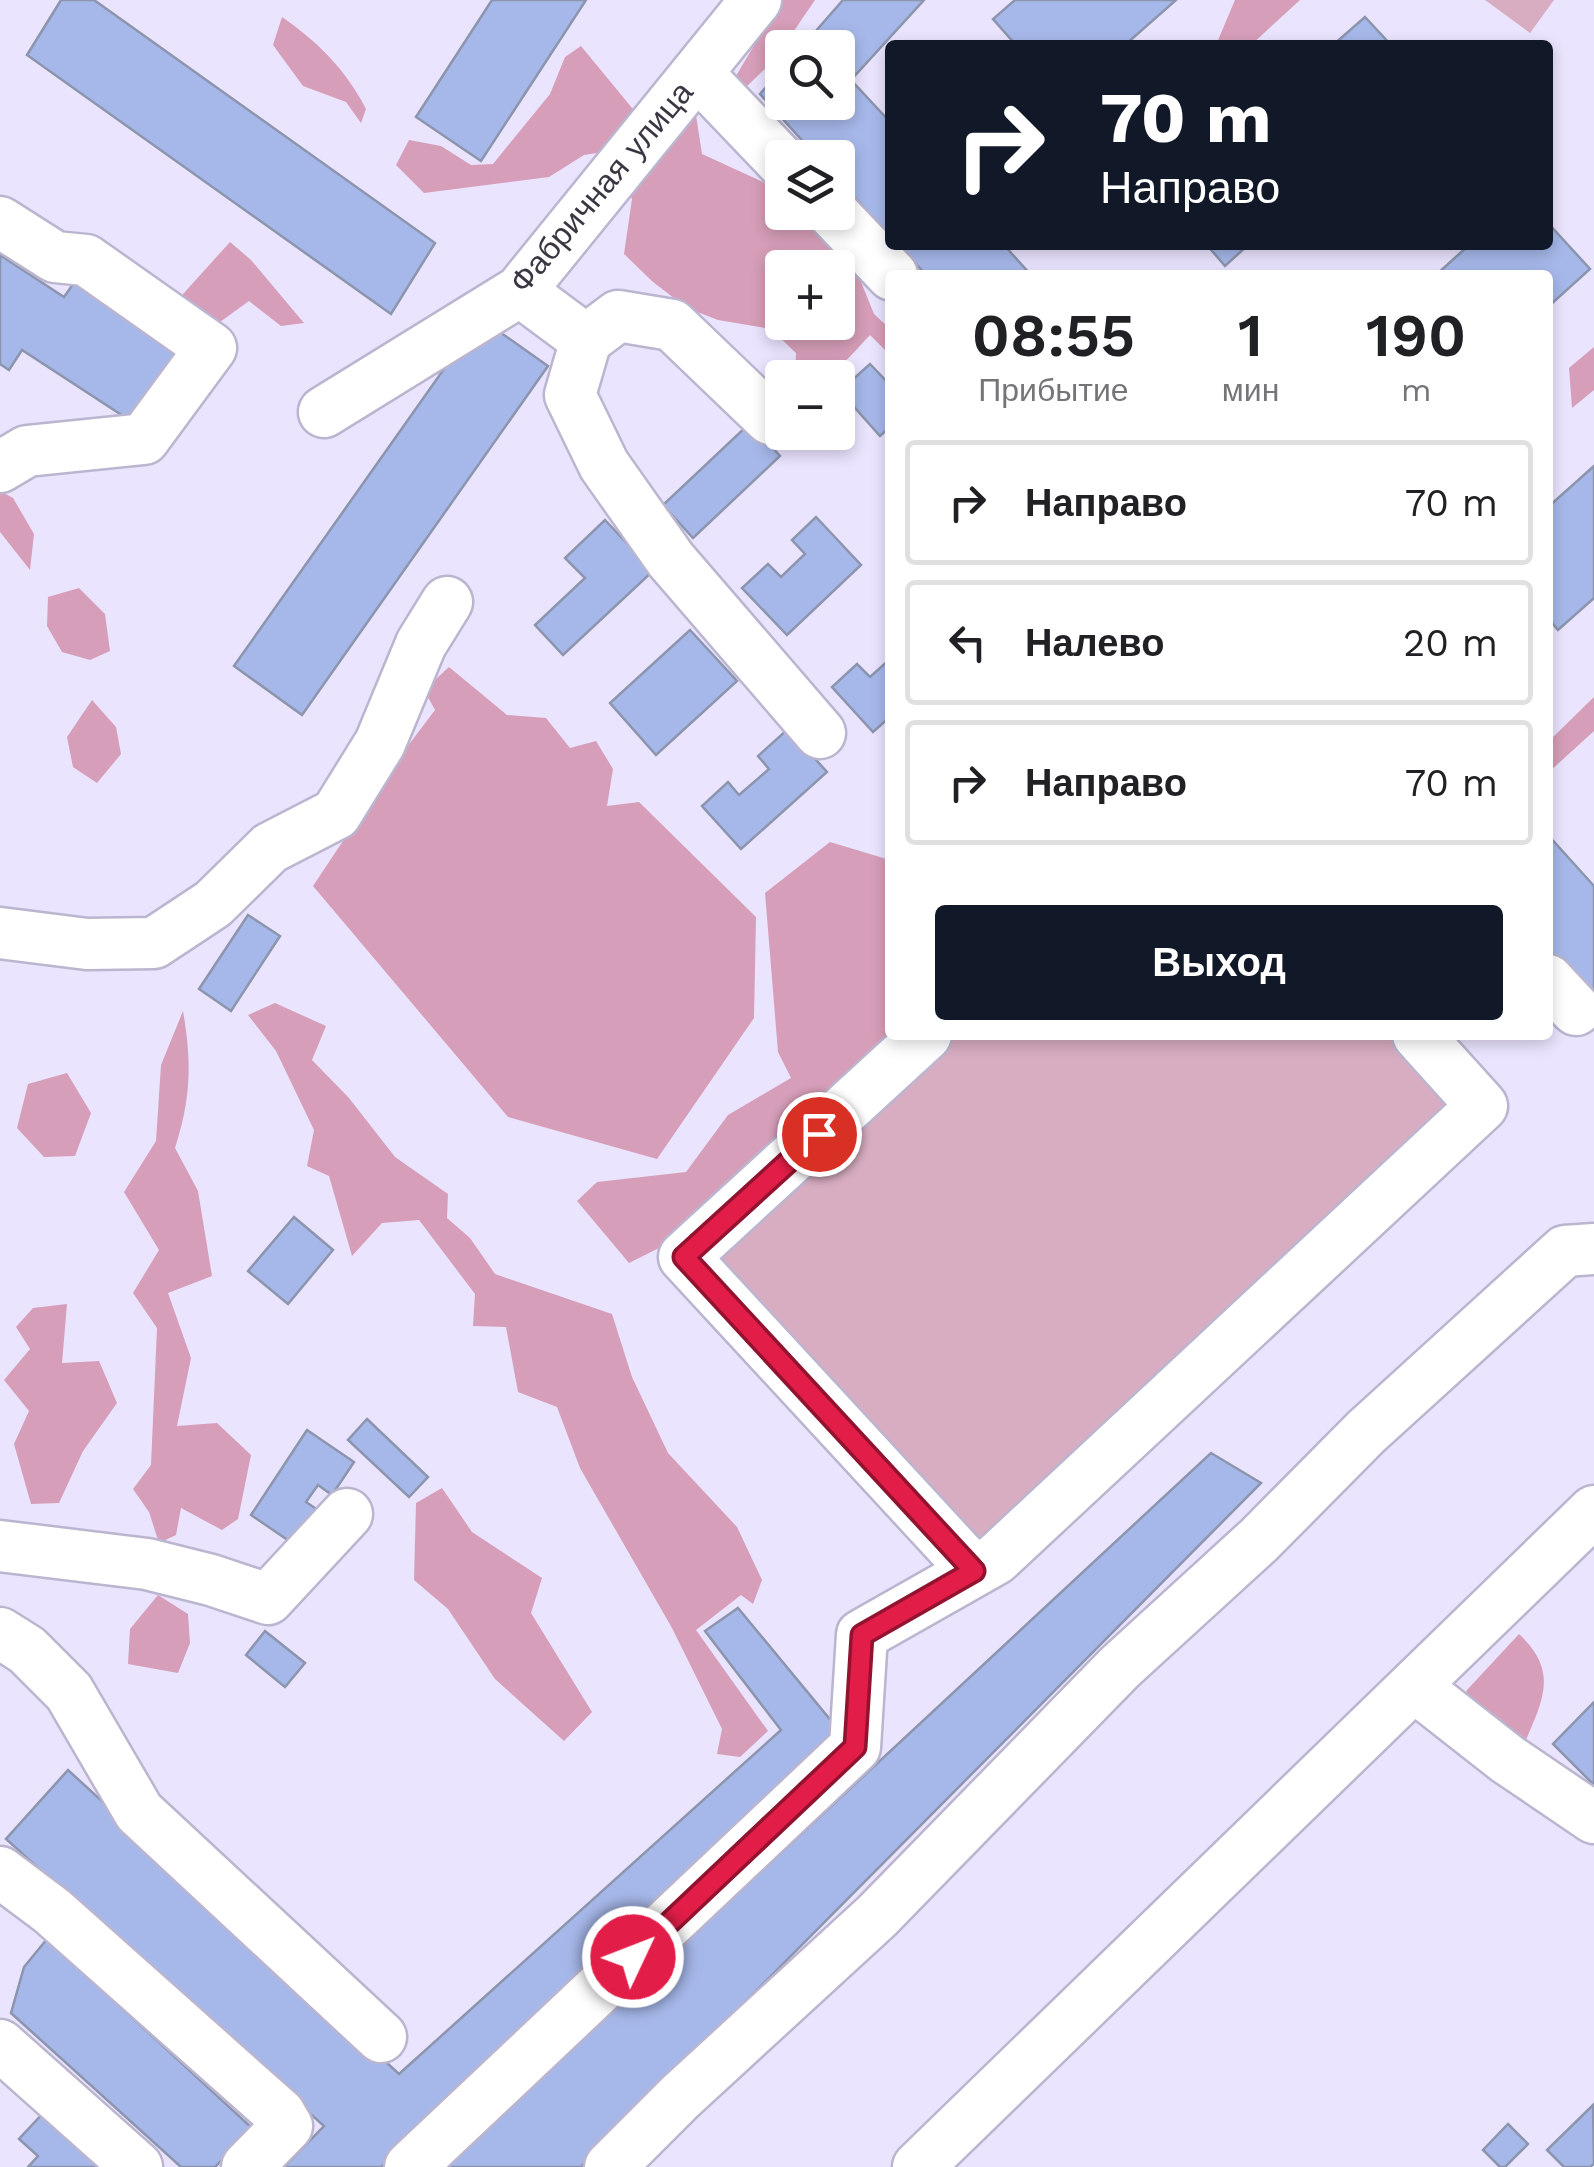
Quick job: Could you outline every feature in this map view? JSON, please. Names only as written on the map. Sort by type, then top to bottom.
[{"type":"street","name":"Фабричная улица","points":[[324,412],[520,291],[697,72],[734,8]]},
{"type":"street","points":[[697,72],[765,144]]},
{"type":"street","points":[[0,222],[55,257],[86,260],[212,348],[144,439],[27,451],[0,466]]},
{"type":"street","points":[[849,230],[887,270]]},
{"type":"street","points":[[520,291],[586,340]]},
{"type":"street","points":[[765,413],[672,325],[618,316],[586,340],[570,395],[604,466],[671,560],[820,733]]},
{"type":"street","points":[[0,934],[87,944],[154,943],[213,904],[270,848],[336,814],[380,743],[421,644],[447,602]]},
{"type":"street","points":[[921,1040],[684,1257],[974,1571]]},
{"type":"street","points":[[410,2167],[855,1747],[862,1635],[996,1559],[1482,1106],[1423,1040]]},
{"type":"street","points":[[610,2167],[680,2097],[877,1916],[1120,1667],[1259,1540],[1366,1432],[1565,1250],[1594,1249]]},
{"type":"street","points":[[918,2167],[1594,1511]]},
{"type":"street","points":[[0,1546],[146,1564],[268,1599],[347,1514]]},
{"type":"street","points":[[0,1633],[27,1650],[69,1692],[139,1812],[381,2037]]},
{"type":"street","points":[[1414,1686],[1507,1759],[1594,1818]]},
{"type":"street","points":[[0,1872],[52,1910],[280,2114],[287,2126],[246,2167]]},
{"type":"street","points":[[0,2045],[137,2167]]},
{"type":"shaded area","points":[[781,0],[815,0],[794,30],[765,30],[765,69],[741,92],[730,86]]},
{"type":"shaded area","points":[[1235,0],[1300,0],[1256,40],[1218,40]]},
{"type":"shaded area","points":[[1485,0],[1554,0],[1530,33]]},
{"type":"shaded area","points":[[282,17],[308,36],[350,82],[366,109],[361,123],[346,102],[303,86],[273,45]]},
{"type":"shaded area","points":[[581,46],[632,108],[696,115],[702,154],[765,184],[765,230],[814,230],[833,250],[765,250],[765,328],[718,320],[687,308],[624,254],[632,199],[609,151],[584,155],[549,177],[424,193],[396,165],[409,140],[441,146],[471,165],[493,164],[550,94],[565,57]]},
{"type":"shaded area","points":[[230,242],[251,260],[304,323],[281,326],[249,301],[213,327],[174,304]]},
{"type":"shaded area","points":[[855,273],[874,314],[885,324],[885,350],[870,335],[847,360],[796,360],[796,353],[782,340],[855,340]]},
{"type":"shaded area","points":[[1594,347],[1594,390],[1572,408],[1569,368]]},
{"type":"shaded area","points":[[0,491],[13,498],[34,534],[30,570],[0,532]]},
{"type":"shaded area","points":[[79,588],[105,614],[110,651],[90,660],[62,652],[47,626],[48,597]]},
{"type":"shaded area","points":[[449,667],[507,715],[546,718],[570,748],[596,741],[613,769],[607,806],[639,802],[756,917],[754,1018],[657,1159],[508,1117],[313,886],[435,710],[424,690]]},
{"type":"shaded area","points":[[1594,697],[1594,731],[1553,768],[1553,737]]},
{"type":"shaded area","points":[[92,700],[116,727],[121,754],[97,783],[73,767],[67,737]]},
{"type":"shaded area","points":[[830,842],[885,858],[885,1040],[667,1244],[629,1263],[577,1201],[597,1182],[686,1172],[728,1115],[791,1078],[778,1052],[765,893]]},
{"type":"shaded area","points":[[275,1003],[326,1026],[312,1060],[349,1098],[395,1157],[448,1194],[447,1218],[470,1238],[495,1274],[612,1314],[632,1377],[668,1453],[737,1527],[762,1580],[753,1604],[741,1595],[696,1630],[768,1731],[740,1757],[717,1754],[722,1729],[672,1628],[580,1468],[557,1407],[518,1392],[506,1327],[473,1326],[475,1294],[419,1220],[382,1223],[352,1256],[329,1176],[307,1166],[314,1130],[276,1051],[248,1015]]},
{"type":"shaded area","points":[[183,1011],[188,1080],[175,1148],[198,1191],[212,1276],[168,1293],[191,1358],[177,1426],[217,1423],[251,1455],[238,1519],[222,1530],[181,1508],[176,1535],[159,1543],[149,1512],[133,1489],[151,1465],[157,1328],[133,1293],[159,1250],[124,1192],[156,1141],[161,1065]]},
{"type":"shaded area","points":[[940,1040],[1397,1040],[1460,1108],[985,1548],[710,1252]]},
{"type":"shaded area","points":[[67,1073],[91,1113],[75,1156],[44,1157],[17,1128],[28,1084]]},
{"type":"shaded area","points":[[67,1304],[62,1363],[99,1361],[117,1403],[83,1451],[59,1503],[31,1504],[14,1444],[29,1411],[4,1380],[30,1349],[16,1327],[33,1308]]},
{"type":"shaded area","points":[[442,1488],[472,1532],[542,1578],[531,1613],[592,1712],[564,1741],[495,1679],[448,1609],[414,1580],[416,1503]]},
{"type":"shaded area","points":[[158,1595],[188,1614],[190,1643],[178,1673],[128,1664],[130,1629]]},
{"type":"shaded area","points":[[1519,1634],[1540,1662],[1544,1689],[1523,1747],[1462,1703],[1467,1690]]},
{"type":"building","points":[[61,0],[94,0],[435,243],[391,314],[27,55]]},
{"type":"building","points":[[492,0],[586,0],[481,161],[416,117]]},
{"type":"building","points":[[843,0],[924,0],[855,76],[855,30],[817,30]]},
{"type":"building","points":[[1015,0],[1176,0],[1131,40],[1012,40],[993,19]]},
{"type":"building","points":[[1365,17],[1386,40],[1339,40]]},
{"type":"building","points":[[855,84],[885,117],[885,231],[855,198],[855,140],[802,140],[784,120],[855,120]]},
{"type":"building","points":[[1553,228],[1590,269],[1553,302],[1553,270],[1442,270],[1464,250],[1553,250]]},
{"type":"building","points":[[904,250],[1008,250],[1026,270],[922,270]]},
{"type":"building","points":[[1211,250],[1243,250],[1225,266]]},
{"type":"building","points":[[0,255],[64,297],[76,280],[187,353],[140,427],[22,350],[9,370],[0,364]]},
{"type":"building","points":[[480,318],[548,366],[302,715],[234,666]]},
{"type":"building","points":[[870,364],[885,380],[885,432],[880,436],[855,408],[855,378]]},
{"type":"building","points":[[750,423],[765,440],[765,450],[775,450],[780,456],[693,538],[663,505]]},
{"type":"building","points":[[1594,466],[1594,598],[1558,630],[1553,624],[1553,503]]},
{"type":"building","points":[[816,517],[861,565],[787,635],[742,588],[768,564],[781,577],[805,554],[792,540]]},
{"type":"building","points":[[605,520],[653,571],[563,655],[535,625],[585,578],[565,558]]},
{"type":"building","points":[[690,630],[737,681],[656,755],[610,703]]},
{"type":"building","points":[[857,664],[870,677],[885,664],[885,721],[873,732],[832,687]]},
{"type":"building","points":[[788,729],[827,772],[741,849],[702,806],[728,782],[739,795],[769,769],[758,756]]},
{"type":"building","points":[[1553,841],[1594,886],[1594,1000],[1553,955]]},
{"type":"building","points":[[248,915],[280,936],[231,1011],[199,989]]},
{"type":"building","points":[[294,1217],[333,1250],[288,1304],[248,1271]]},
{"type":"building","points":[[367,1419],[428,1477],[409,1497],[348,1440]]},
{"type":"building","points":[[307,1430],[354,1462],[332,1495],[318,1485],[306,1502],[321,1512],[298,1547],[251,1515]]},
{"type":"building","points":[[1211,1453],[1261,1483],[581,2167],[443,2167]]},
{"type":"building","points":[[738,1608],[842,1734],[381,2167],[284,2167],[324,2126],[6,1839],[68,1770],[399,2074],[781,1730],[705,1631]]},
{"type":"building","points":[[265,1631],[305,1663],[285,1687],[246,1655]]},
{"type":"building","points":[[1594,1702],[1594,1785],[1553,1744]]},
{"type":"building","points":[[47,1939],[253,2129],[215,2167],[181,2167],[11,2013],[24,1967]]},
{"type":"building","points":[[1593,2105],[1594,2164],[1564,2167],[1547,2150]]},
{"type":"building","points":[[47,2109],[109,2167],[28,2167],[38,2156],[19,2139]]},
{"type":"building","points":[[1508,2124],[1528,2144],[1505,2167],[1500,2167],[1483,2150]]},
{"type":"route","points":[[633,1957],[855,1747],[862,1635],[974,1571],[684,1257],[819,1134]]}]
